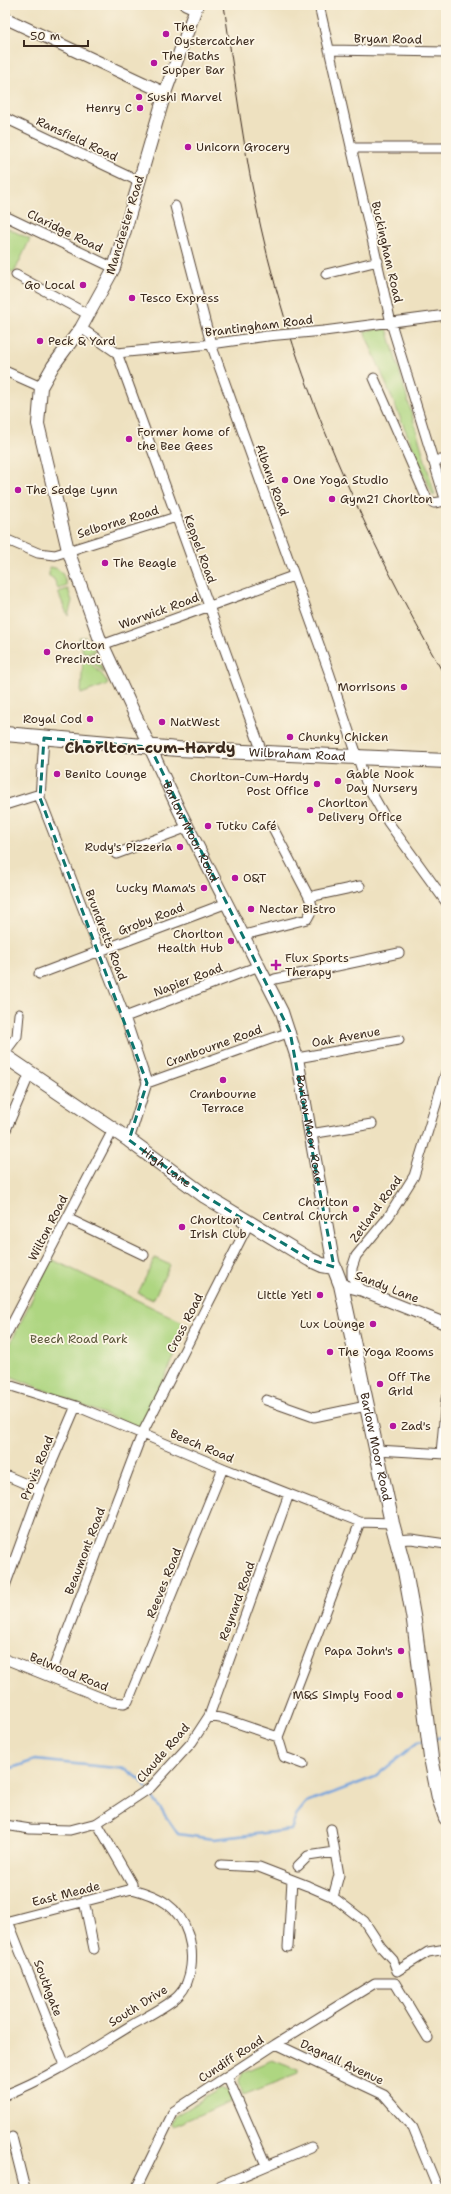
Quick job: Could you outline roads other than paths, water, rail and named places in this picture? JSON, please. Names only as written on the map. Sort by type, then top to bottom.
[{"type":"main road","name":"Manchester Road","points":[[68,550],[38,424],[41,387],[53,366],[89,315],[114,268],[138,181],[192,6]]},
{"type":"main road","name":"Barlow Moor Road","points":[[68,550],[102,645],[188,828],[244,935],[290,1032],[297,1058],[334,1267],[341,1285],[392,1523],[406,1571],[430,1753],[438,1793],[446,1818]]},
{"type":"main road","name":"Wilbraham Road","points":[[5,734],[150,747],[446,760]]},
{"type":"main road","name":"High Lane","points":[[5,1056],[129,1140],[205,1196],[309,1259],[322,1265],[334,1267]]},
{"type":"street","name":"Buckingham Road","points":[[319,5],[391,323],[446,502],[434,503],[427,499],[374,378]]},
{"type":"street","points":[[5,18],[165,93]]},
{"type":"street","name":"Bryan Road","points":[[329,50],[446,52]]},
{"type":"street","name":"Ransfield Road","points":[[5,118],[138,181]]},
{"type":"street","points":[[351,148],[446,148]]},
{"type":"street","name":"Albany Road","points":[[175,206],[211,344],[376,805],[446,902]]},
{"type":"street","name":"Claridge Road","points":[[5,216],[114,268]]},
{"type":"street","points":[[326,274],[378,261]]},
{"type":"street","points":[[16,275],[89,315]]},
{"type":"street","name":"Brantingham Road","points":[[117,353],[324,331],[446,315]]},
{"type":"street","points":[[81,328],[117,353]]},
{"type":"street","name":"Keppel Road","points":[[117,353],[262,752]]},
{"type":"street","points":[[5,371],[41,387]]},
{"type":"street","points":[[432,460],[446,460]]},
{"type":"street","name":"Selborne Road","points":[[5,539],[46,556],[55,555],[176,517]]},
{"type":"street","name":"Warwick Road","points":[[102,645],[293,576]]},
{"type":"street","name":"Brundretts Road","points":[[44,738],[40,794],[125,1017],[147,1083]]},
{"type":"street","points":[[5,805],[40,794]]},
{"type":"street","points":[[116,854],[188,828]]},
{"type":"street","points":[[244,935],[308,919],[313,908],[309,896],[273,828]]},
{"type":"street","points":[[309,896],[360,886]]},
{"type":"street","name":"Groby Road","points":[[39,974],[227,903]]},
{"type":"street","points":[[267,983],[276,979],[399,953]]},
{"type":"street","name":"Napier Road","points":[[125,1017],[259,966]]},
{"type":"street","points":[[5,1052],[17,1036],[19,1014]]},
{"type":"street","name":"Cranbourne Road","points":[[147,1083],[290,1032]]},
{"type":"street","name":"Oak Avenue","points":[[297,1058],[399,1040]]},
{"type":"street","points":[[5,1132],[30,1072]]},
{"type":"street","name":"Zetland Road","points":[[361,1290],[352,1277],[352,1268],[356,1256],[389,1216],[414,1176],[446,1072]]},
{"type":"street","points":[[129,1140],[147,1083]]},
{"type":"street","points":[[310,1134],[372,1124]]},
{"type":"street","name":"Wilton Road","points":[[5,1337],[113,1130]]},
{"type":"street","points":[[67,1218],[144,1255]]},
{"type":"street","name":"Cross Road","points":[[142,1434],[249,1223]]},
{"type":"street","name":"Sandy Lane","points":[[341,1285],[361,1290],[446,1324]]},
{"type":"street","name":"Beech Road","points":[[5,1384],[76,1406],[222,1468],[360,1522],[392,1523]]},
{"type":"street","points":[[377,1450],[443,1453],[446,1398]]},
{"type":"street","points":[[266,1400],[314,1417],[366,1406]]},
{"type":"street","name":"Provis Road","points":[[5,1586],[40,1490],[76,1406]]},
{"type":"street","name":"Beaumont Road","points":[[50,1677],[142,1434]]},
{"type":"street","name":"Reeves Road","points":[[124,1703],[132,1696],[222,1468]]},
{"type":"street","points":[[5,1474],[40,1490]]},
{"type":"street","name":"Reynard Road","points":[[209,1716],[289,1494]]},
{"type":"street","points":[[303,1764],[284,1757],[278,1737],[360,1522]]},
{"type":"street","points":[[396,1540],[411,1539],[446,1544]]},
{"type":"street","name":"Belwood Road","points":[[5,1659],[112,1702],[124,1703]]},
{"type":"street","points":[[209,1716],[225,1719],[278,1737]]},
{"type":"street","name":"Claude Road","points":[[5,1825],[30,1829],[70,1830],[96,1823],[148,1790],[192,1742],[209,1716]]},
{"type":"street","points":[[96,1823],[132,1884],[132,1889]]},
{"type":"street","points":[[331,1829],[339,1875],[333,1897]]},
{"type":"street","points":[[298,1866],[308,1856],[335,1852]]},
{"type":"street","points":[[221,1865],[259,1867],[333,1897],[364,1921],[381,1947],[393,1960],[397,1971],[428,1952],[446,1949]]},
{"type":"street","points":[[288,1947],[292,1880]]},
{"type":"street","name":"East Meade","points":[[7,1921],[132,1889]]},
{"type":"street","name":"South Drive","points":[[5,2095],[31,2085],[179,1995],[185,1985],[191,1965],[192,1953],[191,1942],[183,1922],[178,1913],[161,1898],[132,1889]]},
{"type":"street","points":[[84,1901],[94,1949]]},
{"type":"street","name":"Southgate","points":[[7,1921],[65,2065]]},
{"type":"street","name":"Cundiff Road","points":[[136,2189],[174,2111],[276,2044],[376,1983],[395,1983],[428,2038]]},
{"type":"street","name":"Dagnall Avenue","points":[[276,2044],[384,2095],[413,2128],[438,2189]]},
{"type":"street","points":[[227,2076],[266,2165]]},
{"type":"street","points":[[12,2137],[25,2189]]},
{"type":"street","points":[[219,2186],[311,2147]]},
{"type":"street","points":[[442,2189],[446,2187]]},
{"type":"waterway","points":[[433,1739],[446,1736]]},
{"type":"waterway","points":[[149,1792],[178,1834],[213,1839],[291,1830],[297,1814],[306,1803],[375,1777],[418,1742],[424,1741]]},
{"type":"waterway","points":[[5,1767],[12,1768],[35,1760],[126,1769],[141,1780],[146,1788]]},
{"type":"tram line","points":[[224,5],[240,117],[255,201],[276,287],[293,345],[314,403],[362,516],[388,571],[446,678]]},
{"type":"place","name":"The Oystercatcher","points":[[166,34]]},
{"type":"place","name":"The Baths Supper Bar","points":[[154,63]]},
{"type":"place","name":"Sushi Marvel","points":[[139,97]]},
{"type":"place","name":"Henry C","points":[[140,108]]},
{"type":"place","name":"Unicorn Grocery","points":[[188,147]]},
{"type":"place","name":"Go Local","points":[[83,285]]},
{"type":"place","name":"Tesco Express","points":[[132,298]]},
{"type":"place","name":"Peck & Yard","points":[[40,341]]},
{"type":"place","name":"Former home of the Bee Gees","points":[[129,439]]},
{"type":"place","name":"One Yoga Studio","points":[[285,480]]},
{"type":"place","name":"The Sedge Lynn","points":[[18,490]]},
{"type":"place","name":"Gym21 Chorlton","points":[[332,499]]},
{"type":"place","name":"The Beagle","points":[[105,563]]},
{"type":"place","name":"Chorlton Precinct","points":[[47,652]]},
{"type":"place","name":"Morrisons","points":[[404,687]]},
{"type":"place","name":"Royal Cod","points":[[90,719]]},
{"type":"place","name":"NatWest","points":[[162,722]]},
{"type":"place","name":"Chunky Chicken","points":[[290,737]]},
{"type":"place","name":"Benito Lounge","points":[[57,774]]},
{"type":"place","name":"Gable Nook Day Nursery","points":[[338,781]]},
{"type":"place","name":"Chorlton-Cum-Hardy Post Office","points":[[317,784]]},
{"type":"place","name":"Chorlton Delivery Office","points":[[310,810]]},
{"type":"place","name":"Tutku Café","points":[[208,826]]},
{"type":"place","name":"Rudy's Pizzeria","points":[[180,847]]},
{"type":"place","name":"O&T","points":[[235,878]]},
{"type":"place","name":"Lucky Mama's","points":[[204,888]]},
{"type":"place","name":"Nectar Bistro","points":[[251,909]]},
{"type":"place","name":"Chorlton Health Hub","points":[[231,941]]},
{"type":"place","name":"Flux Sports Therapy","points":[[276,965]]},
{"type":"place","name":"Cranbourne Terrace","points":[[223,1080]]},
{"type":"place","name":"Chorlton Central Church","points":[[356,1209]]},
{"type":"place","name":"Chorlton Irish Club","points":[[182,1227]]},
{"type":"place","name":"Little Yeti","points":[[320,1295]]},
{"type":"place","name":"Lux Lounge","points":[[373,1324]]},
{"type":"place","name":"The Yoga Rooms","points":[[330,1352]]},
{"type":"place","name":"Off The Grid","points":[[380,1384]]},
{"type":"place","name":"Zad's","points":[[393,1426]]},
{"type":"place","name":"Papa John's","points":[[401,1651]]},
{"type":"place","name":"M&S Simply Food","points":[[400,1695]]},
{"type":"district","name":"Chorlton-cum-Hardy","points":[[150,747]]},
{"type":"park label","name":"Beech Road Park","points":[[79,1339]]}]
